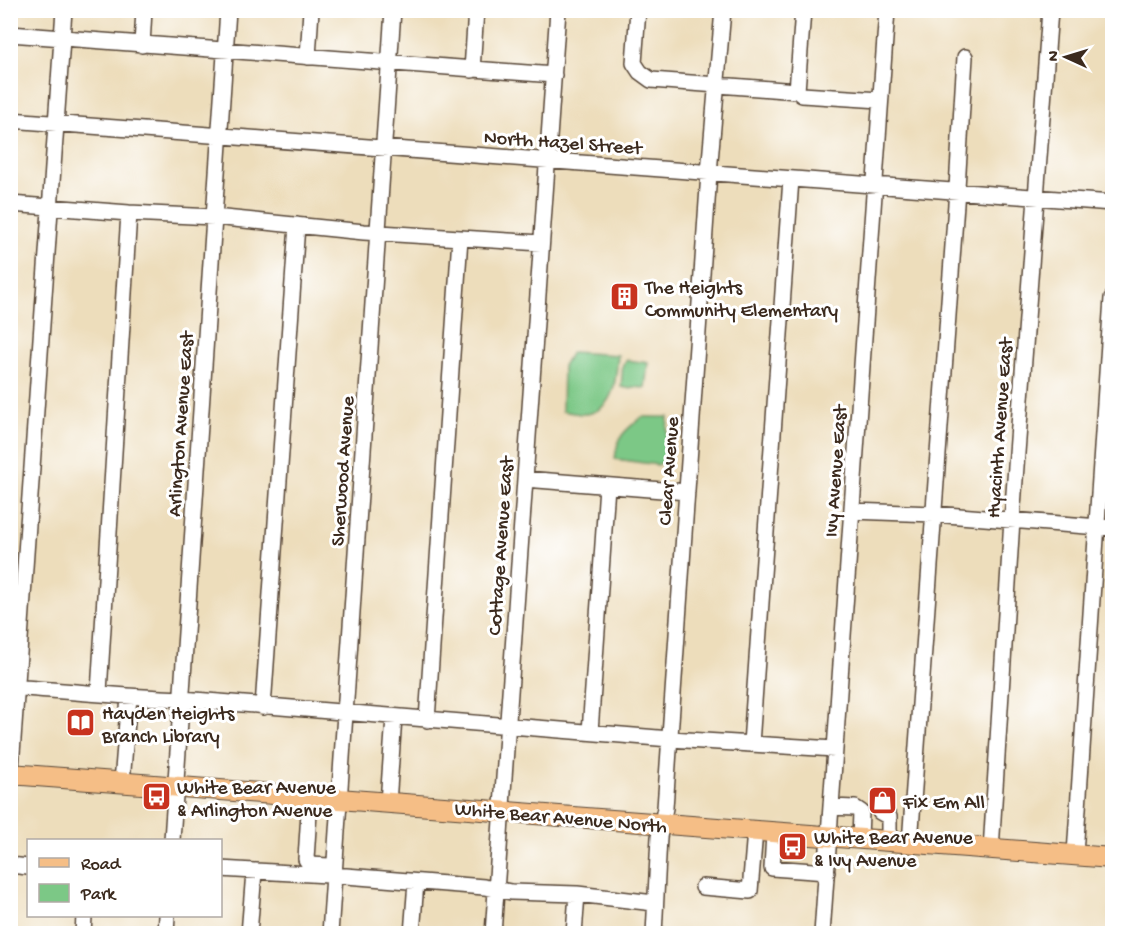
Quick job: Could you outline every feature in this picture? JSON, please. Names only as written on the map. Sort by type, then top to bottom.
[{"type":"main road","name":"White Bear Avenue North","points":[[11,774],[1113,858]]},
{"type":"street","points":[[10,782],[14,687],[64,10]]},
{"type":"street","points":[[142,45],[144,10]]},
{"type":"street","name":"Arlington Avenue East","points":[[172,839],[228,10]]},
{"type":"street","points":[[308,57],[310,10]]},
{"type":"street","name":"Sherwood Avenue","points":[[330,933],[393,10]]},
{"type":"street","points":[[472,70],[476,10]]},
{"type":"street","name":"Cottage Avenue East","points":[[493,933],[558,10]]},
{"type":"street","points":[[638,10],[634,63],[640,72],[651,80],[797,91],[802,95],[880,100]]},
{"type":"street","name":"Clear Avenue","points":[[654,933],[659,837],[666,807],[709,173],[723,10]]},
{"type":"street","points":[[797,91],[803,10]]},
{"type":"street","name":"Ivy Avenue East","points":[[822,933],[887,10]]},
{"type":"street","name":"Hyacinth Avenue East","points":[[991,850],[1012,520],[1050,10]]},
{"type":"street","points":[[10,34],[554,75]]},
{"type":"street","points":[[910,843],[965,57]]},
{"type":"street","name":"North Hazel Street","points":[[10,120],[1113,203]]},
{"type":"street","points":[[751,744],[791,179]]},
{"type":"street","points":[[10,204],[214,217],[377,233],[541,243]]},
{"type":"street","points":[[99,692],[129,213]]},
{"type":"street","points":[[263,707],[297,225]]},
{"type":"street","points":[[427,720],[460,238]]},
{"type":"street","points":[[1075,854],[1105,527],[1113,298]]},
{"type":"street","points":[[525,479],[687,492]]},
{"type":"street","points":[[590,732],[607,486]]},
{"type":"street","points":[[852,511],[934,514],[1105,527]]},
{"type":"street","points":[[14,687],[670,739],[836,749]]},
{"type":"street","points":[[122,782],[129,697]]},
{"type":"street","points":[[388,803],[394,717]]},
{"type":"street","points":[[310,797],[306,859],[310,865],[334,872]]},
{"type":"street","points":[[831,807],[855,808],[889,817],[890,841]]},
{"type":"street","points":[[860,839],[870,811]]},
{"type":"street","points":[[703,887],[750,891],[754,831]]},
{"type":"street","points":[[774,833],[772,868],[826,872]]},
{"type":"street","points":[[10,865],[27,867]]},
{"type":"street","points":[[222,869],[254,872],[334,872],[496,890],[577,894],[654,903]]},
{"type":"street","points":[[249,933],[254,872]]},
{"type":"street","points":[[412,933],[416,882]]},
{"type":"street","points":[[574,933],[577,894]]},
{"type":"street","points":[[83,933],[84,917]]},
{"type":"street","points":[[166,933],[167,917]]},
{"type":"green space","points":[[571,352],[618,355],[610,397],[599,409],[588,414],[562,411],[563,366]]},
{"type":"green space","points":[[627,360],[648,363],[645,388],[621,387],[623,364]]},
{"type":"green space","points":[[642,417],[668,417],[665,460],[658,465],[615,459],[622,435]]},
{"type":"place","name":"The Heights Community Elementary","points":[[624,297]]},
{"type":"place","name":"Hayden Heights Branch Library","points":[[81,723]]},
{"type":"place","name":"White Bear Avenue & Arlington Avenue","points":[[156,797]]},
{"type":"place","name":"Fix Em All","points":[[882,801]]},
{"type":"place","name":"White Bear Avenue & Ivy Avenue","points":[[793,847]]}]
